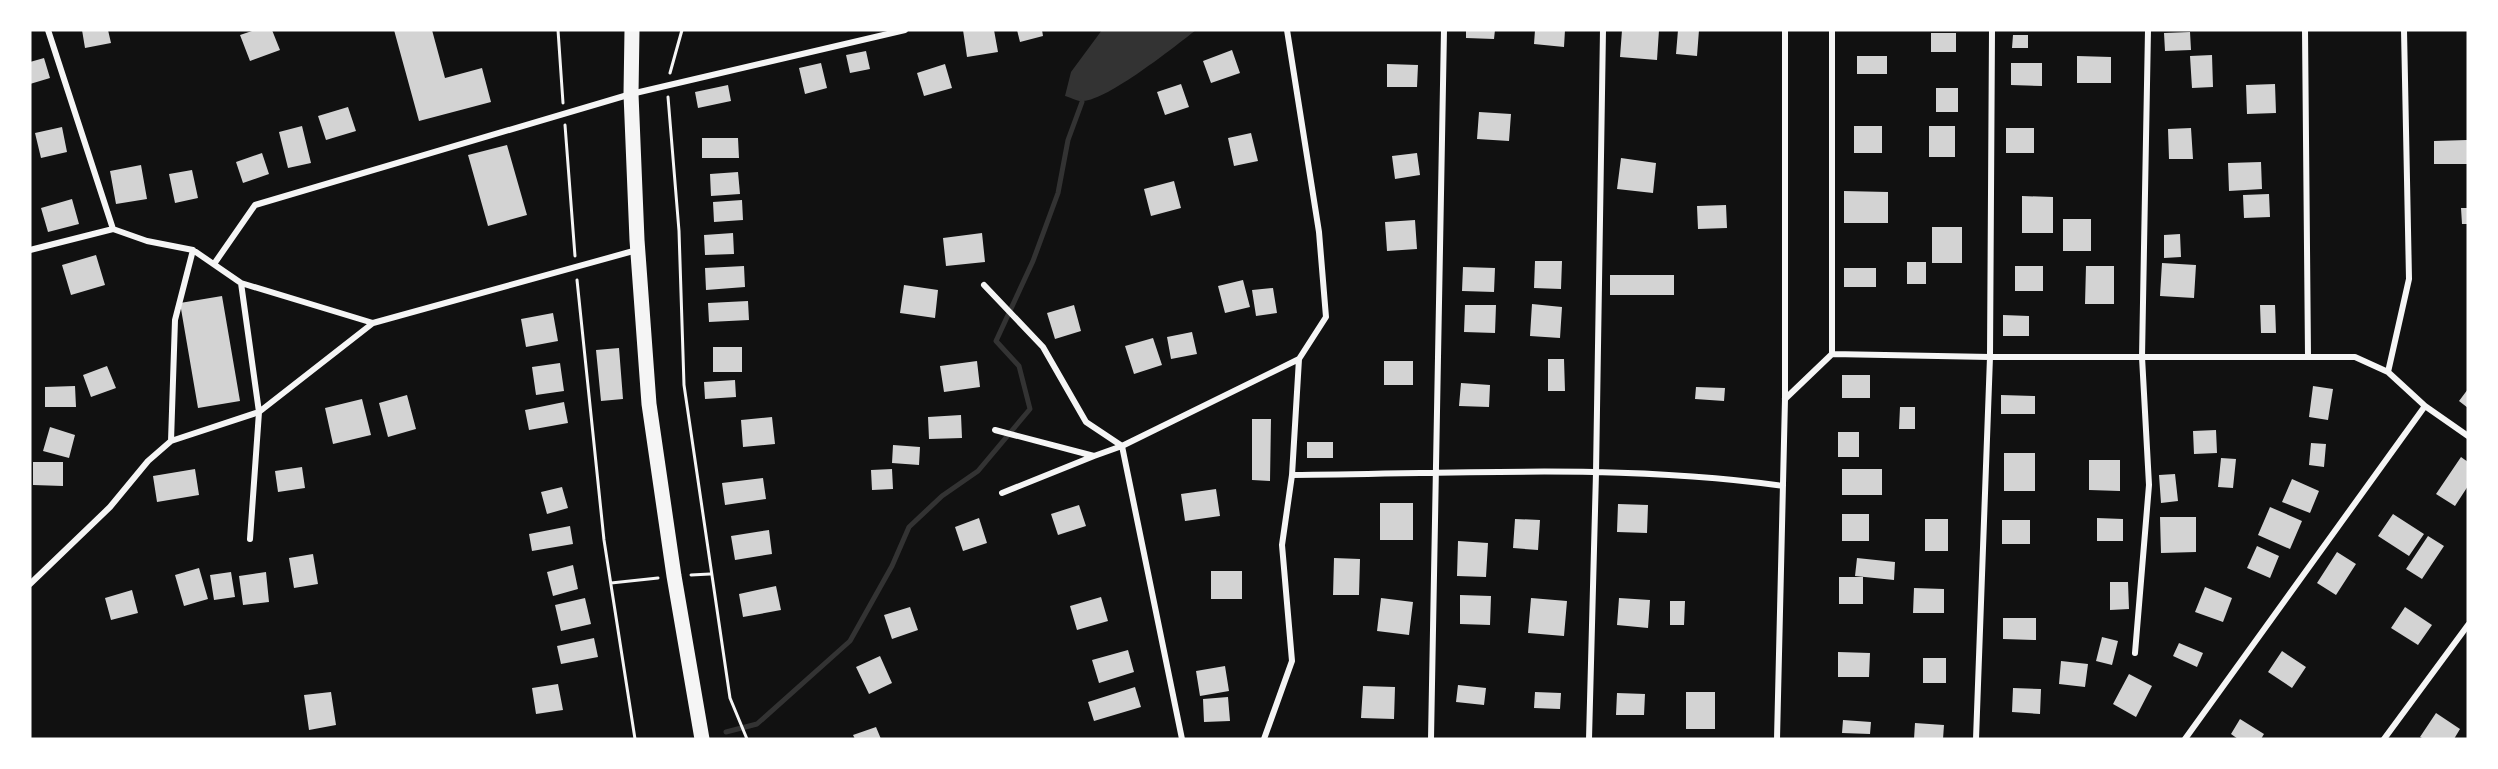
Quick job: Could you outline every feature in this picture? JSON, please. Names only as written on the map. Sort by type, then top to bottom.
[{"type":"main road","points":[[632,30],[631,94],[637,250],[649,404],[674,576],[702,739]]},
{"type":"street","points":[[48,30],[113,229]]},
{"type":"street","points":[[214,264],[255,205],[631,94],[905,30]]},
{"type":"street","points":[[1264,739],[1292,661],[1282,545],[1292,476],[1299,359],[1326,317],[1319,232],[1287,30]]},
{"type":"street","points":[[1431,739],[1434,474],[1444,30]]},
{"type":"street","points":[[1589,739],[1603,30]]},
{"type":"street","points":[[1777,739],[1785,399],[1785,30]]},
{"type":"street","points":[[1832,30],[1832,354]]},
{"type":"street","points":[[1976,739],[1990,357],[1992,30]]},
{"type":"street","points":[[2135,653],[2149,485],[2142,357],[2148,30]]},
{"type":"street","points":[[2305,30],[2308,356]]},
{"type":"street","points":[[2388,372],[2409,279],[2404,30]]},
{"type":"street","points":[[30,250],[113,229],[147,242],[193,250],[241,283],[373,324]]},
{"type":"street","points":[[171,441],[174,320],[193,250]]},
{"type":"street","points":[[30,584],[110,507],[148,461],[171,441],[259,412],[373,324],[637,250]]},
{"type":"street","points":[[241,283],[259,412],[250,538]]},
{"type":"street","points":[[984,285],[1042,347],[1086,422],[1122,446],[1182,739]]},
{"type":"street","points":[[1785,399],[1832,354],[1990,357],[2355,357],[2388,372],[2425,406],[2468,436]]},
{"type":"street","points":[[1002,493],[1122,446],[1299,359]]},
{"type":"street","points":[[2185,739],[2425,406]]},
{"type":"street","points":[[995,430],[1094,456]]},
{"type":"street","points":[[1292,476],[1596,473],[1731,479],[1783,486]]},
{"type":"street","points":[[2384,739],[2468,625]]},
{"type":"path","points":[[558,30],[575,267],[604,540],[635,739]]},
{"type":"path","points":[[682,30],[667,85],[679,231],[684,385],[730,698],[747,739]]},
{"type":"shaded area","points":[[1102,30],[1196,30],[1141,72],[1108,92],[1083,101],[1065,96],[1071,72]]},
{"type":"building","points":[[82,30],[108,30],[111,43],[85,48]]},
{"type":"building","points":[[255,30],[272,30],[280,50],[250,61],[240,35]]},
{"type":"building","points":[[394,30],[432,30],[445,78],[482,68],[491,102],[419,121]]},
{"type":"building","points":[[963,30],[994,30],[998,52],[967,57]]},
{"type":"building","points":[[1017,30],[1042,30],[1043,36],[1020,42]]},
{"type":"building","points":[[1466,30],[1495,30],[1494,39],[1466,38]]},
{"type":"building","points":[[1535,30],[1565,30],[1564,47],[1534,44]]},
{"type":"building","points":[[1622,30],[1659,30],[1657,60],[1620,57]]},
{"type":"building","points":[[1678,30],[1699,30],[1697,56],[1676,54]]},
{"type":"building","points":[[2190,32],[2191,50],[2165,51],[2164,33]]},
{"type":"building","points":[[1931,33],[1956,33],[1956,52],[1931,52]]},
{"type":"building","points":[[2013,35],[2028,35],[2028,48],[2012,48]]},
{"type":"building","points":[[1232,50],[1240,73],[1211,83],[1203,61]]},
{"type":"building","points":[[866,51],[870,69],[850,73],[846,55]]},
{"type":"building","points":[[2212,55],[2213,87],[2192,88],[2190,56]]},
{"type":"building","points":[[1857,56],[1887,56],[1887,74],[1857,74]]},
{"type":"building","points":[[2077,56],[2111,57],[2111,83],[2077,83]]},
{"type":"building","points":[[44,58],[50,78],[30,84],[30,62]]},
{"type":"building","points":[[821,63],[827,88],[805,94],[799,68]]},
{"type":"building","points":[[2011,63],[2042,63],[2042,86],[2011,85]]},
{"type":"building","points":[[945,64],[952,88],[924,96],[917,73]]},
{"type":"building","points":[[1387,64],[1418,65],[1417,87],[1387,87]]},
{"type":"building","points":[[1181,84],[1189,107],[1165,115],[1157,92]]},
{"type":"building","points":[[2275,84],[2276,113],[2247,114],[2246,85]]},
{"type":"building","points":[[728,85],[731,101],[698,108],[695,92]]},
{"type":"building","points":[[1936,88],[1958,88],[1958,112],[1936,112]]},
{"type":"building","points":[[348,107],[356,131],[326,140],[318,116]]},
{"type":"building","points":[[1479,112],[1511,114],[1509,141],[1477,139]]},
{"type":"building","points":[[302,126],[311,163],[288,168],[279,132]]},
{"type":"building","points":[[1854,126],[1882,126],[1882,153],[1854,153]]},
{"type":"building","points":[[1929,126],[1955,126],[1955,157],[1929,157]]},
{"type":"building","points":[[62,127],[67,152],[41,158],[35,133]]},
{"type":"building","points":[[2006,128],[2034,128],[2034,153],[2006,153]]},
{"type":"building","points":[[2191,128],[2193,159],[2169,159],[2168,129]]},
{"type":"building","points":[[1251,133],[1258,161],[1234,166],[1228,138]]},
{"type":"building","points":[[702,138],[738,138],[739,158],[702,158]]},
{"type":"building","points":[[2467,140],[2467,164],[2434,164],[2434,141]]},
{"type":"building","points":[[507,145],[527,215],[488,226],[468,155]]},
{"type":"building","points":[[262,153],[269,174],[243,183],[236,162]]},
{"type":"building","points":[[1417,153],[1420,175],[1395,179],[1392,156]]},
{"type":"building","points":[[1621,158],[1656,163],[1653,193],[1617,189]]},
{"type":"building","points":[[2261,162],[2262,189],[2229,191],[2228,163]]},
{"type":"building","points":[[141,165],[147,199],[116,204],[110,171]]},
{"type":"building","points":[[192,170],[198,198],[175,203],[169,174]]},
{"type":"building","points":[[738,172],[740,194],[711,196],[710,174]]},
{"type":"building","points":[[1174,181],[1181,208],[1151,216],[1144,189]]},
{"type":"building","points":[[1844,191],[1888,192],[1888,223],[1844,223]]},
{"type":"building","points":[[2269,194],[2270,217],[2244,218],[2243,195]]},
{"type":"building","points":[[2022,196],[2053,197],[2053,233],[2022,233]]},
{"type":"building","points":[[72,199],[79,224],[48,232],[41,208]]},
{"type":"building","points":[[742,200],[743,220],[714,222],[713,202]]},
{"type":"building","points":[[1726,205],[1727,228],[1698,229],[1697,206]]},
{"type":"building","points":[[2461,208],[2468,208],[2468,224],[2462,224]]},
{"type":"building","points":[[2063,219],[2091,219],[2091,251],[2063,251]]},
{"type":"building","points":[[1415,220],[1417,249],[1387,251],[1385,222]]},
{"type":"building","points":[[1932,227],[1962,227],[1962,263],[1932,263]]},
{"type":"building","points":[[733,233],[734,254],[705,255],[704,235]]},
{"type":"building","points":[[982,233],[985,262],[946,266],[943,238]]},
{"type":"building","points":[[2180,234],[2181,257],[2164,258],[2164,235]]},
{"type":"building","points":[[96,255],[105,285],[71,295],[62,265]]},
{"type":"building","points":[[1535,261],[1562,261],[1561,289],[1534,288]]},
{"type":"building","points":[[1907,262],[1926,262],[1926,284],[1907,284]]},
{"type":"building","points":[[2162,263],[2196,265],[2194,298],[2160,296]]},
{"type":"building","points":[[744,266],[745,287],[706,290],[705,268]]},
{"type":"building","points":[[2015,266],[2043,266],[2043,291],[2015,291]]},
{"type":"building","points":[[2086,266],[2114,266],[2114,304],[2085,304]]},
{"type":"building","points":[[1463,267],[1495,268],[1494,292],[1462,291]]},
{"type":"building","points":[[1844,268],[1876,268],[1876,287],[1844,287]]},
{"type":"building","points":[[1610,275],[1674,275],[1674,295],[1610,295]]},
{"type":"building","points":[[1243,280],[1250,307],[1225,313],[1218,286]]},
{"type":"building","points":[[904,285],[938,290],[935,318],[900,313]]},
{"type":"building","points":[[1273,288],[1277,313],[1256,316],[1252,290]]},
{"type":"building","points":[[222,296],[240,401],[198,408],[180,303]]},
{"type":"building","points":[[748,301],[749,320],[709,322],[708,303]]},
{"type":"building","points":[[1532,304],[1562,307],[1560,338],[1530,336]]},
{"type":"building","points":[[1074,305],[1081,331],[1055,339],[1047,313]]},
{"type":"building","points":[[1465,305],[1496,305],[1495,333],[1464,332]]},
{"type":"building","points":[[2260,305],[2275,305],[2276,333],[2261,333]]},
{"type":"building","points":[[553,313],[558,341],[526,347],[521,319]]},
{"type":"building","points":[[2003,315],[2029,316],[2029,336],[2003,336]]},
{"type":"building","points":[[1192,332],[1197,354],[1171,359],[1167,337]]},
{"type":"building","points":[[1153,338],[1162,365],[1134,374],[1125,346]]},
{"type":"building","points":[[713,347],[742,347],[742,372],[713,372]]},
{"type":"building","points":[[619,348],[623,399],[601,401],[596,350]]},
{"type":"building","points":[[1548,359],[1564,359],[1565,391],[1548,391]]},
{"type":"building","points":[[977,361],[980,387],[944,392],[940,366]]},
{"type":"building","points":[[1384,361],[1413,361],[1413,385],[1384,385]]},
{"type":"building","points":[[560,363],[564,391],[536,395],[532,367]]},
{"type":"building","points":[[107,366],[116,388],[91,397],[83,375]]},
{"type":"building","points":[[1842,375],[1870,375],[1870,398],[1842,398]]},
{"type":"building","points":[[735,380],[736,397],[705,399],[704,382]]},
{"type":"building","points":[[1461,383],[1490,385],[1489,407],[1459,406]]},
{"type":"building","points":[[75,386],[76,407],[45,407],[45,387]]},
{"type":"building","points":[[2313,386],[2333,389],[2328,420],[2309,417]]},
{"type":"building","points":[[1696,387],[1725,388],[1724,401],[1695,399]]},
{"type":"building","points":[[2468,389],[2468,408],[2459,401]]},
{"type":"building","points":[[407,395],[416,429],[388,437],[379,403]]},
{"type":"building","points":[[2001,395],[2035,396],[2035,414],[2001,414]]},
{"type":"building","points":[[362,399],[371,435],[333,444],[325,408]]},
{"type":"building","points":[[564,402],[568,423],[529,430],[525,410]]},
{"type":"building","points":[[1900,407],[1915,407],[1915,429],[1899,429]]},
{"type":"building","points":[[961,415],[962,438],[929,439],[928,417]]},
{"type":"building","points":[[772,417],[775,444],[743,447],[741,420]]},
{"type":"building","points":[[1252,419],[1271,419],[1270,481],[1252,480]]},
{"type":"building","points":[[50,427],[75,435],[69,458],[43,451]]},
{"type":"building","points":[[2216,430],[2217,453],[2194,454],[2193,431]]},
{"type":"building","points":[[1838,432],[1859,432],[1859,457],[1838,457]]},
{"type":"building","points":[[1307,442],[1333,442],[1333,458],[1307,458]]},
{"type":"building","points":[[2311,443],[2326,444],[2324,467],[2309,465]]},
{"type":"building","points":[[893,445],[920,447],[919,465],[892,463]]},
{"type":"building","points":[[2004,453],[2035,453],[2035,491],[2004,491]]},
{"type":"building","points":[[2461,457],[2468,462],[2468,486],[2455,506],[2436,494]]},
{"type":"building","points":[[2221,458],[2236,459],[2233,488],[2218,487]]},
{"type":"building","points":[[2089,460],[2120,460],[2120,491],[2089,490]]},
{"type":"building","points":[[33,462],[63,462],[63,486],[33,485]]},
{"type":"building","points":[[302,467],[305,488],[278,492],[275,471]]},
{"type":"building","points":[[195,469],[199,495],[157,502],[153,476]]},
{"type":"building","points":[[892,469],[893,489],[872,490],[871,470]]},
{"type":"building","points":[[1842,469],[1882,469],[1882,495],[1842,495]]},
{"type":"building","points":[[2175,474],[2178,501],[2161,503],[2159,475]]},
{"type":"building","points":[[763,478],[766,499],[725,505],[722,483]]},
{"type":"building","points":[[2292,479],[2319,491],[2310,513],[2282,502]]},
{"type":"building","points":[[562,487],[568,508],[547,514],[541,492]]},
{"type":"building","points":[[1216,489],[1220,516],[1185,521],[1181,494]]},
{"type":"building","points":[[1380,503],[1413,503],[1413,540],[1380,540]]},
{"type":"building","points":[[1618,504],[1648,505],[1647,533],[1617,532]]},
{"type":"building","points":[[1079,505],[1086,526],[1058,535],[1051,514]]},
{"type":"building","points":[[2270,507],[2302,521],[2290,549],[2258,535]]},
{"type":"building","points":[[1842,514],[1869,514],[1869,541],[1842,541]]},
{"type":"building","points":[[2393,514],[2424,534],[2409,556],[2378,536]]},
{"type":"building","points":[[2160,517],[2196,517],[2196,552],[2161,553]]},
{"type":"building","points":[[979,518],[987,543],[963,551],[955,527]]},
{"type":"building","points":[[2097,518],[2123,519],[2123,541],[2097,541]]},
{"type":"building","points":[[1515,519],[1540,520],[1538,550],[1513,548]]},
{"type":"building","points":[[1925,519],[1948,519],[1948,551],[1925,551]]},
{"type":"building","points":[[2002,520],[2030,520],[2030,544],[2002,544]]},
{"type":"building","points":[[570,526],[573,544],[532,551],[529,534]]},
{"type":"building","points":[[769,530],[772,554],[735,560],[731,536]]},
{"type":"building","points":[[2428,536],[2444,546],[2422,579],[2406,569]]},
{"type":"building","points":[[1458,541],[1488,543],[1486,577],[1457,576]]},
{"type":"building","points":[[2257,546],[2279,556],[2270,578],[2247,568]]},
{"type":"building","points":[[2337,552],[2356,564],[2336,595],[2317,583]]},
{"type":"building","points":[[313,554],[318,584],[294,588],[289,558]]},
{"type":"building","points":[[1334,558],[1360,559],[1359,595],[1333,595]]},
{"type":"building","points":[[1857,558],[1895,562],[1894,580],[1855,576]]},
{"type":"building","points":[[573,565],[578,589],[553,596],[547,572]]},
{"type":"building","points":[[199,568],[208,599],[184,606],[175,575]]},
{"type":"building","points":[[1211,571],[1242,571],[1242,599],[1211,599]]},
{"type":"building","points":[[231,572],[235,597],[214,600],[210,575]]},
{"type":"building","points":[[266,572],[269,602],[243,605],[239,576]]},
{"type":"building","points":[[1839,577],[1863,577],[1863,604],[1839,604]]},
{"type":"building","points":[[2110,582],[2128,582],[2129,609],[2110,610]]},
{"type":"building","points":[[776,586],[781,610],[743,617],[739,594]]},
{"type":"building","points":[[2205,587],[2232,598],[2223,622],[2195,612]]},
{"type":"building","points":[[1914,588],[1944,589],[1944,613],[1913,613]]},
{"type":"building","points":[[132,590],[138,613],[111,620],[105,598]]},
{"type":"building","points":[[1460,595],[1491,596],[1490,625],[1460,624]]},
{"type":"building","points":[[1101,597],[1108,621],[1077,630],[1070,606]]},
{"type":"building","points":[[585,598],[591,624],[561,631],[555,605]]},
{"type":"building","points":[[1381,598],[1413,602],[1409,635],[1377,631]]},
{"type":"building","points":[[1531,598],[1567,601],[1564,636],[1528,633]]},
{"type":"building","points":[[1619,598],[1650,600],[1648,628],[1617,625]]},
{"type":"building","points":[[1670,601],[1685,601],[1684,625],[1670,625]]},
{"type":"building","points":[[910,607],[918,630],[892,639],[884,615]]},
{"type":"building","points":[[2405,607],[2432,625],[2418,645],[2391,628]]},
{"type":"building","points":[[2003,618],[2036,618],[2036,640],[2003,639]]},
{"type":"building","points":[[2102,637],[2118,641],[2112,665],[2096,661]]},
{"type":"building","points":[[594,638],[598,657],[561,664],[557,646]]},
{"type":"building","points":[[2179,643],[2203,653],[2197,667],[2173,656]]},
{"type":"building","points":[[1128,650],[1134,672],[1099,683],[1092,660]]},
{"type":"building","points":[[2282,651],[2306,667],[2292,688],[2268,672]]},
{"type":"building","points":[[1838,652],[1870,653],[1869,677],[1838,677]]},
{"type":"building","points":[[880,656],[892,683],[869,694],[856,667]]},
{"type":"building","points":[[1923,658],[1946,658],[1946,683],[1923,683]]},
{"type":"building","points":[[2061,661],[2088,664],[2085,687],[2059,684]]},
{"type":"building","points":[[1225,666],[1229,691],[1200,696],[1196,671]]},
{"type":"building","points":[[2129,674],[2152,686],[2136,717],[2113,704]]},
{"type":"building","points":[[558,684],[563,710],[536,714],[532,688]]},
{"type":"building","points":[[1458,685],[1486,688],[1484,705],[1456,702]]},
{"type":"building","points":[[1363,686],[1395,687],[1394,719],[1361,718]]},
{"type":"building","points":[[1135,687],[1141,707],[1094,721],[1088,702]]},
{"type":"building","points":[[2013,688],[2041,689],[2040,714],[2012,712]]},
{"type":"building","points":[[331,692],[336,725],[309,730],[304,695]]},
{"type":"building","points":[[1535,692],[1561,693],[1560,709],[1534,708]]},
{"type":"building","points":[[1686,692],[1715,692],[1715,729],[1686,729]]},
{"type":"building","points":[[1617,693],[1645,694],[1644,715],[1616,715]]},
{"type":"building","points":[[1228,697],[1230,721],[1204,722],[1203,699]]},
{"type":"building","points":[[2436,713],[2460,729],[2454,739],[2420,737]]},
{"type":"building","points":[[2240,719],[2264,734],[2261,739],[2238,739],[2231,734]]},
{"type":"building","points":[[1843,720],[1871,722],[1870,734],[1842,733]]},
{"type":"building","points":[[1915,723],[1944,725],[1943,739],[1914,739]]},
{"type":"building","points":[[876,727],[881,739],[855,739],[853,735]]},
{"type":"waterway","points":[[726,732],[757,724],[850,641],[892,566],[909,527],[942,496],[978,471],[1030,409],[1019,366],[996,341],[1033,261],[1058,193],[1068,140],[1082,102]]}]
